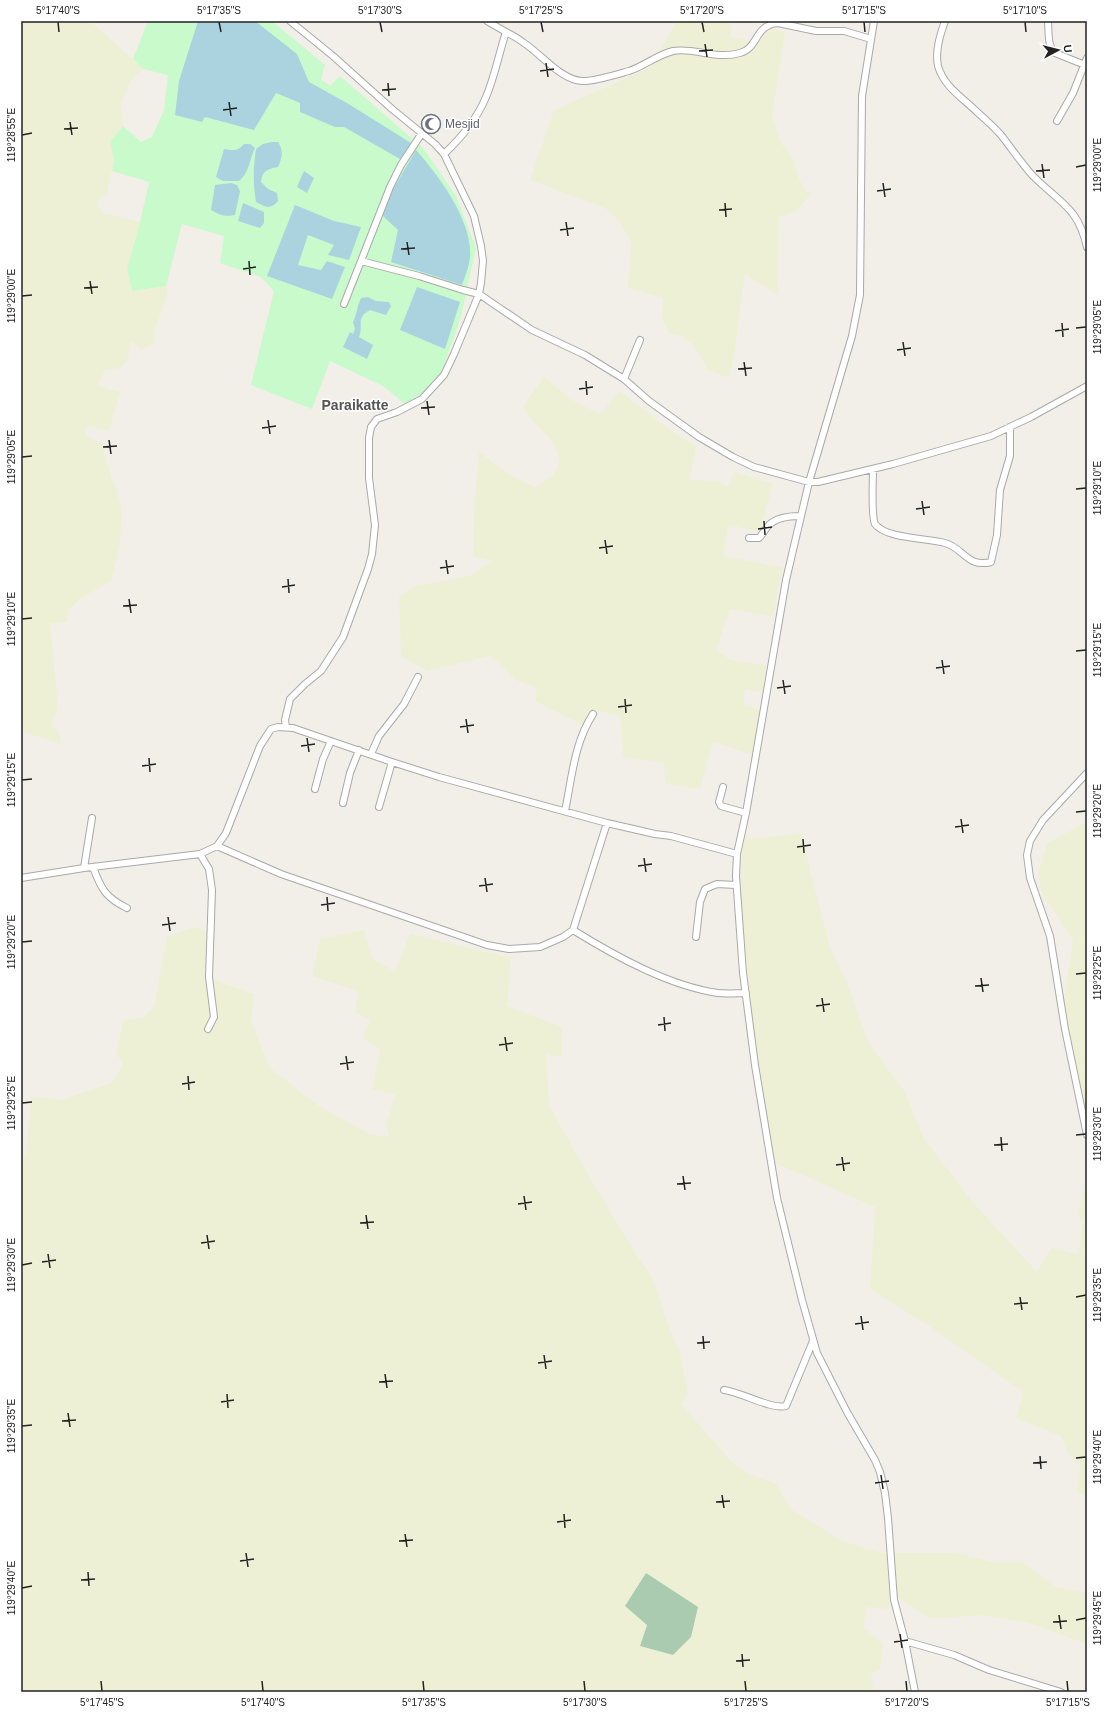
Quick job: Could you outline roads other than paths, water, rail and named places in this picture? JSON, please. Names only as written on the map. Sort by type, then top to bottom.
[{"type":"street","points":[[286,728],[285,720],[290,699],[321,671],[343,637],[368,569],[373,548],[375,525],[369,478],[369,438],[371,427],[377,419],[398,412],[422,399],[444,376],[478,294],[481,283],[483,261],[474,216],[444,154],[333,56],[290,21]]},
{"type":"street","points":[[487,21],[525,43],[561,73],[572,79],[583,82],[630,70],[674,51],[684,50],[710,55],[729,56],[741,53],[751,46],[760,30],[771,23],[824,32],[844,31],[871,39]]},
{"type":"street","points":[[874,21],[862,96],[860,295],[852,336],[800,516],[778,622],[746,813],[737,854],[736,885],[746,993],[755,1065],[777,1198],[802,1300],[817,1353],[847,1412],[876,1460],[880,1472],[888,1518],[894,1600],[905,1641],[915,1692]]},
{"type":"street","points":[[945,21],[939,42],[938,55],[938,66],[943,76],[952,90],[971,105],[1000,134],[1033,176],[1072,211],[1079,221],[1087,247]]},
{"type":"street","points":[[1048,21],[1051,50],[1085,65]]},
{"type":"street","points":[[444,154],[464,134],[481,108],[506,32]]},
{"type":"street","points":[[1057,121],[1073,92],[1087,58]]},
{"type":"street","points":[[344,304],[390,187],[401,165],[422,133]]},
{"type":"street","points":[[360,262],[419,276],[478,294],[532,330],[585,355],[624,378],[649,401],[699,437],[733,457],[754,467],[809,482],[818,482],[873,469],[968,444],[991,436],[1010,427],[1087,386]]},
{"type":"street","points":[[624,378],[640,340]]},
{"type":"street","points":[[873,469],[873,514],[875,523],[882,530],[903,536],[936,540],[949,544],[973,561],[986,563],[991,562],[997,535],[1000,490],[1010,456],[1010,427]]},
{"type":"street","points":[[749,538],[759,538],[770,523],[787,516],[800,516]]},
{"type":"street","points":[[371,754],[379,736],[404,704],[418,677]]},
{"type":"street","points":[[565,812],[576,755],[586,725],[593,714]]},
{"type":"street","points":[[21,878],[84,868],[200,854],[217,846],[226,833],[260,746],[271,729],[278,727],[293,728],[392,762],[565,812],[655,834],[671,836],[737,854]]},
{"type":"street","points":[[314,789],[323,759],[331,741]]},
{"type":"street","points":[[343,803],[350,774],[359,750]]},
{"type":"street","points":[[380,806],[392,762]]},
{"type":"street","points":[[1087,773],[1043,820],[1030,841],[1027,855],[1030,878],[1050,936],[1065,1029],[1087,1135]]},
{"type":"street","points":[[723,787],[719,802],[721,806],[746,813]]},
{"type":"street","points":[[84,868],[92,818]]},
{"type":"street","points":[[217,846],[281,874],[487,945],[509,949],[540,947],[563,937],[573,930],[607,822]]},
{"type":"street","points":[[200,854],[209,869],[212,890],[209,978],[214,1017],[208,1029]]},
{"type":"street","points":[[93,867],[99,884],[109,898],[128,908]]},
{"type":"street","points":[[696,937],[700,902],[706,889],[717,884],[736,885]]},
{"type":"street","points":[[573,930],[600,946],[665,977],[701,989],[719,993],[746,993]]},
{"type":"street","points":[[724,1390],[777,1407],[786,1406],[813,1341]]},
{"type":"street","points":[[905,1641],[954,1654],[989,1670],[1061,1692]]},
{"type":"water","points":[[198,21],[255,21],[297,54],[309,82],[347,103],[411,143],[400,159],[344,127],[335,127],[300,112],[300,103],[276,93],[254,130],[205,117],[202,122],[175,115],[179,81]]},
{"type":"water","points":[[278,142],[282,154],[278,167],[266,171],[262,178],[261,182],[268,189],[277,193],[278,201],[273,206],[268,207],[256,202],[254,163],[256,149],[263,144]]},
{"type":"water","points":[[244,144],[250,144],[255,148],[243,177],[239,181],[223,181],[216,177],[224,149],[235,150]]},
{"type":"water","points":[[416,150],[435,173],[453,200],[466,229],[470,258],[462,285],[391,262],[398,230],[383,216],[385,203]]},
{"type":"water","points":[[304,171],[314,178],[307,193],[297,187]]},
{"type":"water","points":[[231,183],[237,185],[240,191],[235,215],[223,215],[211,210],[215,185]]},
{"type":"water","points":[[243,203],[264,212],[264,223],[260,228],[238,221]]},
{"type":"water","points":[[295,205],[334,221],[361,227],[349,260],[328,255],[334,245],[308,235],[298,265],[321,270],[327,261],[345,267],[332,299],[267,276]]},
{"type":"water","points":[[417,287],[460,302],[445,349],[400,330]]},
{"type":"water","points":[[368,297],[376,301],[389,302],[391,306],[386,315],[370,310],[365,313],[361,319],[359,337],[373,345],[367,359],[343,347],[350,332],[353,334],[355,329],[353,322],[361,298]]},
{"type":"place","name":"Mesjid","points":[[431,124]]},
{"type":"district","name":"Paraikatte","points":[[355,405]]}]
